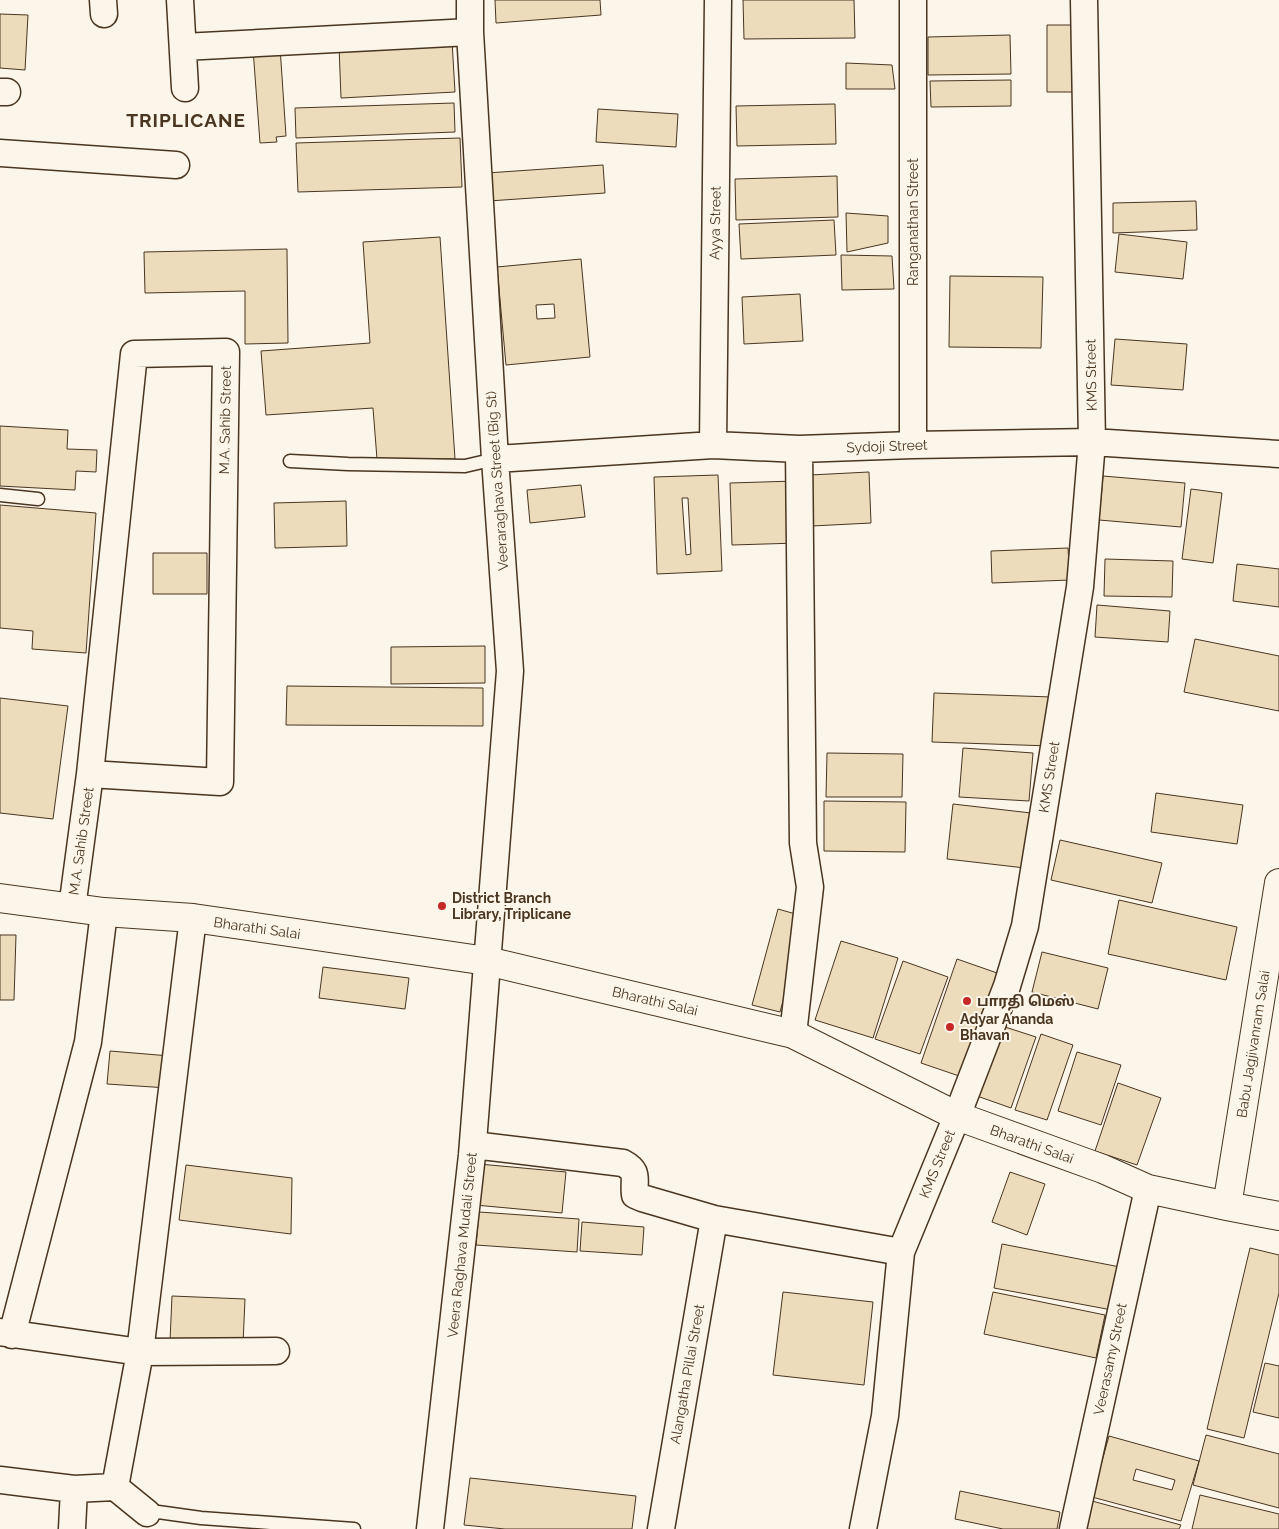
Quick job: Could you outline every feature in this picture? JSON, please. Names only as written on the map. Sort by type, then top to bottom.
[{"type":"street","points":[[180,0],[185,88]]},
{"type":"street","name":"Veeraraghava Street (Big St)","points":[[470,0],[470,32],[495,459],[510,672],[487,961]]},
{"type":"street","name":"Ayya Street","points":[[713,445],[718,0]]},
{"type":"street","name":"Ranganathan Street","points":[[913,0],[913,445]]},
{"type":"street","name":"KMS Street","points":[[863,1529],[884,1416],[901,1252],[1007,986],[1025,926],[1080,587],[1092,442],[1084,0]]},
{"type":"street","points":[[183,47],[470,32]]},
{"type":"street","points":[[0,153],[176,165]]},
{"type":"street","name":"M.A. Sahib Street","points":[[72,908],[90,774],[134,354],[226,352],[220,782],[90,774]]},
{"type":"street","name":"Sydoji Street","points":[[495,459],[713,445],[799,449],[1092,442],[1279,454]]},
{"type":"street","points":[[793,1034],[810,887],[803,843],[799,449]]},
{"type":"street","name":"Babu Jagjivanram Salai","points":[[1227,1206],[1279,883]]},
{"type":"street","name":"Bharathi Salai","points":[[0,898],[104,912],[193,918],[487,961],[793,1034],[956,1116],[1103,1170],[1148,1189],[1279,1216]]},
{"type":"street","points":[[104,912],[88,1042],[6,1334],[140,1352],[276,1351]]},
{"type":"street","points":[[115,1487],[140,1352],[193,918]]},
{"type":"street","name":"Veera Raghava Mudali Street","points":[[430,1529],[473,1145],[487,961]]},
{"type":"street","points":[[473,1145],[623,1163],[631,1167],[636,1176],[634,1187],[636,1195],[642,1198],[714,1219],[901,1252]]},
{"type":"street","name":"Veerasamy Street","points":[[1073,1529],[1148,1189]]},
{"type":"street","name":"Alangatha Pillai Street","points":[[661,1529],[714,1219]]},
{"type":"street","points":[[0,1480],[74,1489],[115,1487],[152,1513]]},
{"type":"street","points":[[72,1529],[74,1489]]},
{"type":"lane","points":[[290,461],[465,466],[495,459]]},
{"type":"lane","points":[[0,495],[38,499]]},
{"type":"lane","points":[[152,1513],[354,1529]]},
{"type":"building","points":[[495,0],[600,0],[601,15],[496,23]]},
{"type":"building","points":[[743,0],[854,0],[855,38],[744,39]]},
{"type":"building","points":[[0,14],[28,15],[25,70],[0,68]]},
{"type":"building","points":[[1047,25],[1078,25],[1078,92],[1047,92]]},
{"type":"building","points":[[1010,35],[1011,74],[928,75],[928,37]]},
{"type":"building","points":[[452,41],[455,92],[341,98],[339,46]]},
{"type":"building","points":[[280,47],[286,136],[276,137],[277,142],[260,143],[253,49]]},
{"type":"building","points":[[846,63],[892,65],[895,89],[846,89]]},
{"type":"building","points":[[1011,80],[1011,106],[931,107],[930,81]]},
{"type":"building","points":[[454,103],[455,132],[296,138],[295,108]]},
{"type":"building","points":[[835,104],[836,144],[737,146],[736,106]]},
{"type":"building","points":[[598,109],[678,114],[676,147],[596,142]]},
{"type":"building","points":[[460,138],[462,187],[298,192],[296,143]]},
{"type":"building","points":[[603,165],[605,193],[489,201],[487,173]]},
{"type":"building","points":[[837,176],[838,217],[736,220],[735,179]]},
{"type":"building","points":[[1196,201],[1197,230],[1113,233],[1113,203]]},
{"type":"building","points":[[846,213],[888,216],[888,243],[847,252]]},
{"type":"building","points":[[834,220],[836,255],[741,259],[739,224]]},
{"type":"building","points":[[1119,234],[1187,242],[1183,279],[1115,272]]},
{"type":"building","points":[[440,237],[455,459],[377,459],[373,408],[266,415],[261,351],[370,343],[363,242]]},
{"type":"building","points":[[287,249],[288,343],[245,344],[245,291],[145,293],[144,252]]},
{"type":"building","points":[[841,255],[892,256],[894,289],[842,290]]},
{"type":"building","points":[[581,259],[590,357],[506,365],[497,267]],"holes":[[[554,304],[555,318],[537,319],[536,305]]]},
{"type":"building","points":[[950,276],[1043,277],[1041,348],[949,347]]},
{"type":"building","points":[[800,294],[803,341],[744,344],[742,297]]},
{"type":"building","points":[[1115,339],[1187,344],[1183,390],[1111,385]]},
{"type":"building","points":[[0,426],[68,430],[67,449],[97,450],[96,472],[76,471],[75,490],[0,486]]},
{"type":"building","points":[[869,472],[871,523],[812,526],[810,475]]},
{"type":"building","points":[[718,475],[722,571],[657,574],[654,477]],"holes":[[[682,498],[688,498],[691,554],[686,555]]]},
{"type":"building","points":[[1103,476],[1185,483],[1181,527],[1099,520]]},
{"type":"building","points":[[796,481],[798,543],[732,545],[730,483]]},
{"type":"building","points":[[581,485],[585,517],[530,523],[527,490]]},
{"type":"building","points":[[1191,489],[1222,493],[1213,563],[1182,559]]},
{"type":"building","points":[[346,501],[347,546],[275,548],[274,503]]},
{"type":"building","points":[[0,505],[96,513],[86,653],[32,649],[33,631],[0,628]]},
{"type":"building","points":[[1068,548],[1070,580],[992,583],[991,551]]},
{"type":"building","points":[[153,553],[207,553],[207,594],[153,594]]},
{"type":"building","points":[[1105,559],[1173,561],[1172,597],[1104,596]]},
{"type":"building","points":[[1237,564],[1279,569],[1279,607],[1233,601]]},
{"type":"building","points":[[1097,605],[1170,611],[1168,642],[1095,637]]},
{"type":"building","points":[[1195,639],[1279,656],[1279,711],[1184,692]]},
{"type":"building","points":[[485,646],[485,683],[391,684],[391,647]]},
{"type":"building","points":[[287,686],[483,688],[483,726],[286,725]]},
{"type":"building","points":[[934,693],[1052,697],[1050,746],[932,742]]},
{"type":"building","points":[[0,698],[68,706],[53,819],[0,813]]},
{"type":"building","points":[[963,748],[1033,753],[1029,801],[959,797]]},
{"type":"building","points":[[827,753],[903,754],[902,797],[826,797]]},
{"type":"building","points":[[1156,793],[1243,805],[1237,844],[1151,832]]},
{"type":"building","points":[[824,801],[906,802],[905,852],[824,851]]},
{"type":"building","points":[[953,804],[1031,813],[1025,868],[947,859]]},
{"type":"building","points":[[1060,840],[1162,863],[1152,903],[1051,880]]},
{"type":"building","points":[[1119,900],[1237,927],[1226,980],[1108,954]]},
{"type":"building","points":[[778,909],[806,917],[780,1012],[752,1005]]},
{"type":"building","points":[[0,935],[16,935],[14,1000],[0,1000]]},
{"type":"building","points":[[841,941],[898,958],[873,1038],[815,1020]]},
{"type":"building","points":[[1042,952],[1108,968],[1098,1009],[1032,992]]},
{"type":"building","points":[[957,959],[1000,974],[965,1078],[921,1063]]},
{"type":"building","points":[[903,961],[948,977],[920,1054],[875,1039]]},
{"type":"building","points":[[323,967],[409,978],[405,1009],[319,998]]},
{"type":"building","points":[[1002,1026],[1036,1037],[1011,1108],[977,1096]]},
{"type":"building","points":[[1041,1034],[1073,1045],[1047,1120],[1015,1110]]},
{"type":"building","points":[[110,1051],[170,1056],[168,1088],[107,1084]]},
{"type":"building","points":[[1077,1052],[1121,1065],[1101,1125],[1058,1111]]},
{"type":"building","points":[[1118,1083],[1161,1098],[1137,1165],[1095,1151]]},
{"type":"building","points":[[479,1164],[566,1172],[562,1213],[475,1205]]},
{"type":"building","points":[[186,1165],[292,1178],[291,1234],[179,1220]]},
{"type":"building","points":[[1010,1172],[1045,1184],[1027,1235],[992,1222]]},
{"type":"building","points":[[479,1212],[579,1219],[577,1252],[476,1245]]},
{"type":"building","points":[[582,1222],[644,1227],[642,1255],[580,1251]]},
{"type":"building","points":[[1002,1244],[1120,1267],[1112,1310],[994,1288]]},
{"type":"building","points":[[1250,1248],[1279,1255],[1279,1293],[1244,1438],[1207,1429]]},
{"type":"building","points":[[783,1292],[873,1302],[864,1385],[773,1375]]},
{"type":"building","points":[[993,1292],[1105,1315],[1096,1358],[984,1334]]},
{"type":"building","points":[[172,1296],[245,1299],[243,1344],[170,1341]]},
{"type":"building","points":[[1265,1363],[1279,1366],[1279,1418],[1253,1412]]},
{"type":"building","points":[[1206,1435],[1279,1454],[1279,1508],[1193,1485]]},
{"type":"building","points":[[1109,1436],[1199,1461],[1181,1521],[1092,1497]],"holes":[[[1136,1469],[1175,1480],[1172,1490],[1133,1480]]]},
{"type":"building","points":[[470,1478],[636,1496],[632,1529],[505,1529],[464,1525]]},
{"type":"building","points":[[960,1491],[1060,1512],[1057,1529],[1003,1529],[955,1519]]},
{"type":"building","points":[[1200,1495],[1279,1514],[1279,1529],[1192,1529]]},
{"type":"building","points":[[1092,1501],[1181,1525],[1179,1529],[1085,1529]]},
{"type":"place","name":"District Branch Library, Triplicane","points":[[442,906]]},
{"type":"place","name":"பாரதி மெஸ்","points":[[967,1001]]},
{"type":"place","name":"Adyar Ananda Bhavan","points":[[950,1027]]},
{"type":"district","name":"TRIPLICANE","points":[[186,120]]}]
